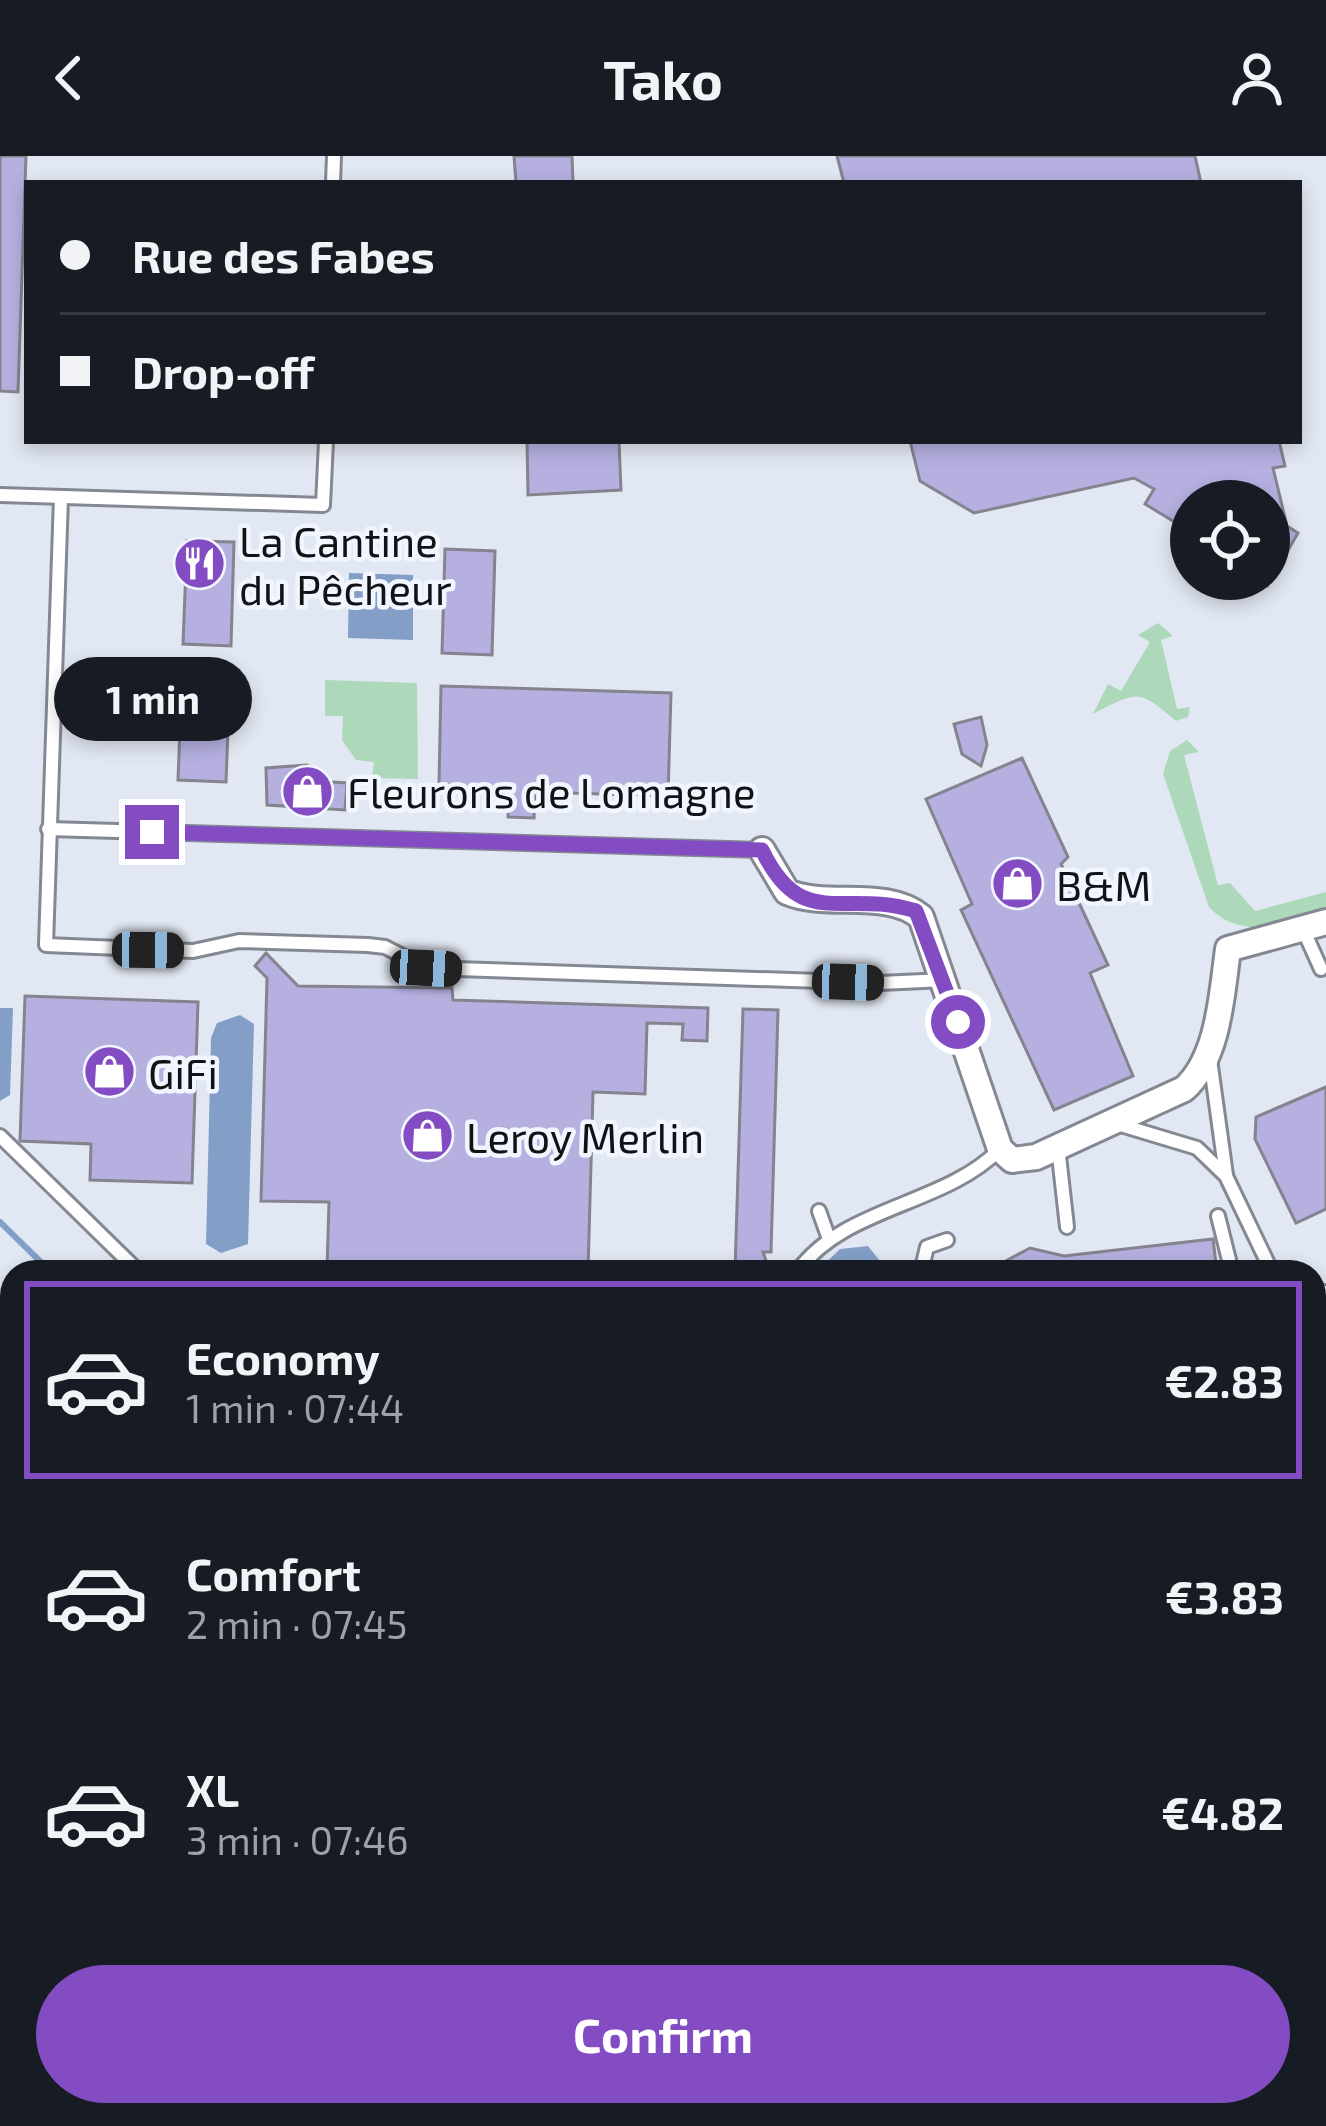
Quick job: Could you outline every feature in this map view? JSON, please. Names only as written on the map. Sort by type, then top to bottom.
[{"type":"street","points":[[762,850],[778,884],[803,899],[916,911],[945,980],[1000,1149],[1020,1160],[1184,1089],[1197,1077],[1209,1051],[1228,949],[1314,925]]},
{"type":"lane","points":[[0,495],[323,505],[326,444]]},
{"type":"lane","points":[[61,497],[46,946],[193,951],[239,941],[312,943],[385,947],[426,968],[945,980]]},
{"type":"lane","points":[[48,829],[762,850]]},
{"type":"lane","points":[[1314,925],[1321,969]]},
{"type":"lane","points":[[1209,1051],[1226,1176],[1266,1260]]},
{"type":"lane","points":[[1113,1123],[1197,1148],[1226,1176]]},
{"type":"lane","points":[[0,1136],[127,1260]]},
{"type":"lane","points":[[1058,1145],[1067,1227]]},
{"type":"lane","points":[[809,1260],[829,1239],[979,1170],[1000,1149]]},
{"type":"lane","points":[[819,1211],[829,1239]]},
{"type":"lane","points":[[1217,1216],[1229,1260]]},
{"type":"lane","points":[[924,1260],[927,1247],[947,1240]]},
{"type":"green space","points":[[1158,623],[1173,636],[1161,640],[1177,709],[1190,707],[1188,717],[1176,721],[1138,697],[1093,714],[1108,684],[1121,691],[1150,642],[1138,635]]},
{"type":"green space","points":[[325,680],[417,683],[418,779],[372,778],[374,762],[356,760],[342,740],[343,716],[325,716]]},
{"type":"green space","points":[[1187,740],[1199,752],[1184,755],[1218,885],[1230,883],[1255,911],[1326,892],[1326,912],[1250,927],[1222,918],[1209,907],[1163,774],[1170,751]]},
{"type":"water","points":[[349,573],[413,575],[413,640],[348,638]]},
{"type":"water","points":[[0,1008],[13,1008],[10,1095],[0,1101]]},
{"type":"water","points":[[240,1015],[254,1024],[248,1244],[221,1253],[206,1244],[211,1038],[217,1023]]},
{"type":"water","points":[[868,1246],[879,1260],[829,1260],[840,1249]]},
{"type":"building","points":[[0,156],[26,156],[18,392],[0,391]]},
{"type":"building","points":[[514,156],[572,156],[573,180],[516,180]]},
{"type":"building","points":[[837,156],[1195,156],[1200,180],[843,180]]},
{"type":"building","points":[[527,444],[619,444],[621,490],[528,495]]},
{"type":"building","points":[[911,444],[1280,444],[1285,466],[1273,468],[1276,480],[1170,480],[1170,519],[1145,504],[1154,489],[1134,478],[974,513],[920,481]]},
{"type":"building","points":[[187,541],[234,542],[231,646],[183,644]]},
{"type":"building","points":[[445,549],[495,551],[492,655],[442,653]]},
{"type":"building","points":[[182,677],[230,679],[226,782],[178,780]]},
{"type":"building","points":[[441,686],[671,693],[668,796],[535,792],[534,818],[508,817],[508,790],[439,784]]},
{"type":"building","points":[[981,717],[987,745],[981,766],[962,754],[954,724]]},
{"type":"building","name":"B&M","points":[[1022,758],[1068,857],[1061,864],[1108,965],[1090,973],[1133,1076],[1054,1110],[961,910],[972,904],[926,799]]},
{"type":"building","points":[[307,765],[316,770],[316,781],[347,783],[345,810],[267,805],[266,768]]},
{"type":"building","name":"Leroy Merlin","points":[[266,953],[298,986],[452,988],[453,1000],[708,1008],[707,1041],[682,1040],[683,1024],[647,1023],[645,1094],[593,1092],[588,1260],[327,1260],[329,1202],[261,1201],[267,978],[255,966]]},
{"type":"building","name":"GiFi","points":[[25,996],[198,1002],[192,1183],[90,1180],[91,1144],[20,1141]]},
{"type":"building","points":[[743,1009],[778,1010],[771,1252],[763,1252],[766,1260],[735,1260]]},
{"type":"building","points":[[1326,1087],[1326,1209],[1296,1223],[1255,1139],[1256,1117]]},
{"type":"building","points":[[1213,1239],[1216,1260],[1008,1260],[1030,1248],[1064,1256]]},
{"type":"waterway","points":[[0,1222],[39,1260]]},
{"type":"place","name":"La Cantine du Pêcheur","points":[[200,564]]},
{"type":"place","name":"Fleurons de Lomagne","points":[[308,791]]},
{"type":"place","name":"B&M","points":[[1017,884]]},
{"type":"place","name":"GiFi","points":[[109,1072]]},
{"type":"place","name":"Leroy Merlin","points":[[427,1136]]},
{"type":"route","points":[[152,832],[762,850],[778,884],[803,899],[916,911],[958,1022]]}]
